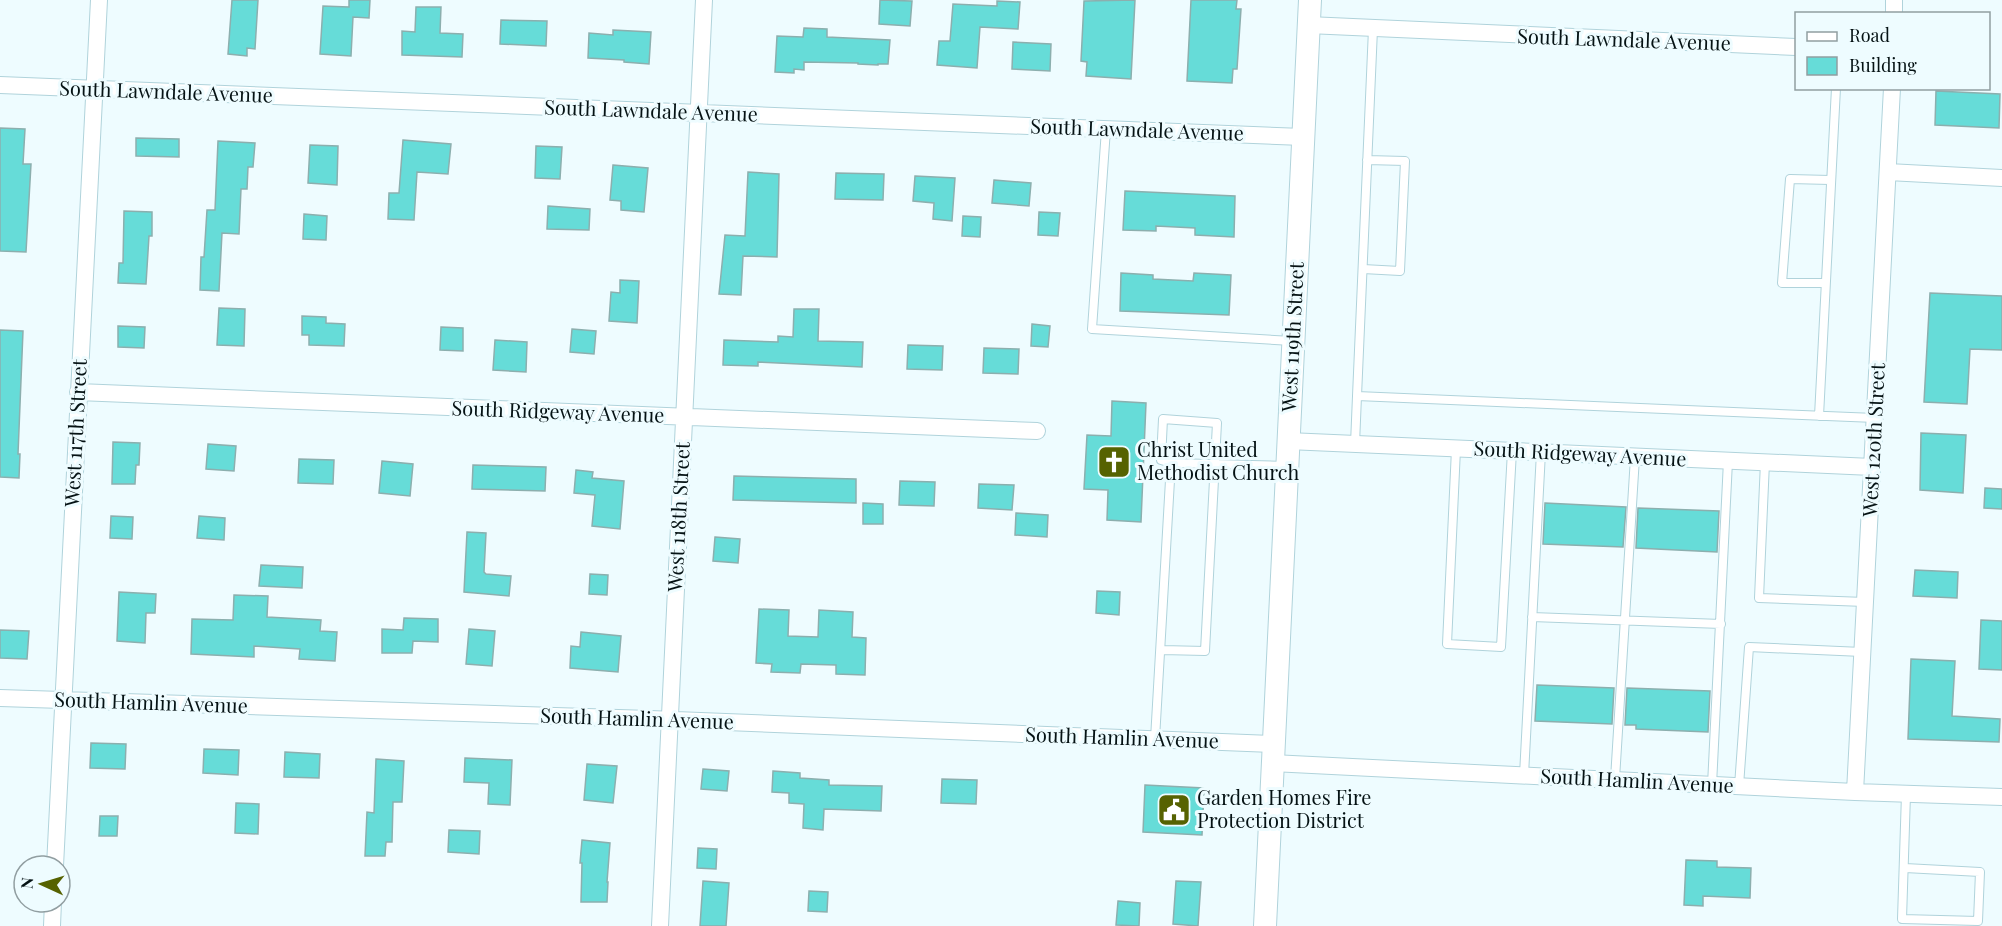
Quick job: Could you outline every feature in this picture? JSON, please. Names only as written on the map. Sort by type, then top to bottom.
[{"type":"street","name":"West 117th Street","points":[[56,854],[99,0]]},
{"type":"street","name":"West 118th Street","points":[[660,926],[704,0]]},
{"type":"street","name":"West 119th Street","points":[[1264,926],[1310,0]]},
{"type":"street","name":"South Lawndale Avenue","points":[[1308,25],[1795,47]]},
{"type":"street","name":"South Lawndale Avenue","points":[[0,85],[1303,136]]},
{"type":"street","name":"West 120th Street","points":[[1855,792],[1892,90]]},
{"type":"street","points":[[1888,172],[2002,178]]},
{"type":"street","name":"South Ridgeway Avenue","points":[[78,392],[1037,431]]},
{"type":"street","name":"South Ridgeway Avenue","points":[[1288,441],[1872,467]]},
{"type":"street","name":"South Hamlin Avenue","points":[[0,698],[1155,739],[1273,754],[1524,775],[2002,797]]},
{"type":"lane","points":[[1355,444],[1373,29]]},
{"type":"lane","points":[[1819,416],[1824,283],[1836,90]]},
{"type":"lane","points":[[1106,129],[1092,329],[1293,341]]},
{"type":"lane","points":[[1363,269],[1400,271],[1406,161],[1367,159]]},
{"type":"lane","points":[[1824,283],[1782,283],[1790,179],[1830,180]]},
{"type":"lane","points":[[1357,396],[1875,418]]},
{"type":"lane","points":[[1161,650],[1205,651],[1214,464],[1217,423],[1163,419],[1161,460],[1171,463],[1214,464],[1287,466]]},
{"type":"lane","points":[[1456,449],[1447,644],[1490,647],[1501,647],[1512,451]]},
{"type":"lane","points":[[1524,775],[1541,453]]},
{"type":"lane","points":[[1615,779],[1635,457]]},
{"type":"lane","points":[[1712,784],[1728,461]]},
{"type":"lane","points":[[1765,462],[1759,598],[1865,602]]},
{"type":"lane","points":[[1155,739],[1171,463]]},
{"type":"lane","points":[[1532,617],[1721,624]]},
{"type":"lane","points":[[1739,786],[1749,647],[1862,652]]},
{"type":"lane","points":[[1905,868],[1980,872],[1978,921],[1902,919],[1906,794]]},
{"type":"building","points":[[232,0],[258,0],[255,49],[247,48],[247,56],[228,54]]},
{"type":"building","points":[[349,0],[370,0],[369,18],[353,17],[351,56],[320,54],[323,6],[349,7]]},
{"type":"building","points":[[880,0],[912,1],[910,26],[879,24]]},
{"type":"building","points":[[1135,0],[1131,79],[1086,76],[1087,62],[1081,61],[1084,1]]},
{"type":"building","points":[[1191,0],[1237,0],[1236,9],[1241,9],[1237,69],[1233,69],[1232,83],[1187,81]]},
{"type":"building","points":[[997,1],[1020,2],[1018,29],[980,27],[977,68],[937,65],[939,41],[950,41],[953,4],[997,6]]},
{"type":"building","points":[[416,7],[441,7],[440,33],[463,34],[462,57],[402,55],[402,31],[415,32]]},
{"type":"building","points":[[501,20],[547,21],[546,46],[500,44]]},
{"type":"building","points":[[804,28],[827,29],[827,37],[890,40],[888,64],[804,62],[804,70],[794,69],[794,73],[775,72],[777,36],[803,37]]},
{"type":"building","points":[[613,30],[651,32],[649,64],[588,58],[589,33],[613,35]]},
{"type":"building","points":[[1013,42],[1051,44],[1050,71],[1012,69]]},
{"type":"building","points":[[1936,91],[2000,94],[1999,128],[1935,125]]},
{"type":"building","points":[[0,128],[25,129],[23,164],[31,164],[26,252],[0,251]]},
{"type":"building","points":[[136,138],[179,139],[179,157],[136,156]]},
{"type":"building","points":[[403,140],[451,144],[448,174],[417,172],[414,220],[388,219],[389,193],[399,193]]},
{"type":"building","points":[[218,141],[255,143],[253,167],[248,167],[247,189],[241,189],[239,234],[222,233],[219,291],[200,290],[201,257],[204,257],[207,210],[215,210]]},
{"type":"building","points":[[310,145],[338,146],[337,185],[308,183]]},
{"type":"building","points":[[536,146],[562,147],[560,179],[535,178]]},
{"type":"building","points":[[613,165],[648,168],[644,212],[621,210],[621,201],[610,200]]},
{"type":"building","points":[[748,172],[779,174],[777,257],[743,256],[741,295],[719,294],[725,235],[745,236]]},
{"type":"building","points":[[836,173],[884,174],[883,200],[835,199]]},
{"type":"building","points":[[915,176],[955,178],[952,221],[933,219],[934,203],[913,201]]},
{"type":"building","points":[[994,180],[1031,183],[1029,206],[992,203]]},
{"type":"building","points":[[1125,191],[1235,196],[1234,237],[1195,235],[1195,228],[1156,226],[1156,231],[1123,230]]},
{"type":"building","points":[[548,206],[590,209],[589,230],[547,229]]},
{"type":"building","points":[[124,211],[152,212],[152,236],[149,236],[146,284],[118,283],[119,263],[123,263]]},
{"type":"building","points":[[1039,212],[1060,213],[1058,236],[1038,235]]},
{"type":"building","points":[[304,214],[327,216],[326,240],[303,239]]},
{"type":"building","points":[[963,216],[981,217],[980,237],[962,236]]},
{"type":"building","points":[[1121,273],[1153,275],[1153,279],[1193,281],[1194,273],[1231,275],[1229,315],[1120,311]]},
{"type":"building","points":[[620,280],[639,281],[637,323],[609,321],[611,292],[620,293]]},
{"type":"building","points":[[1930,293],[2002,296],[2002,350],[1970,349],[1967,404],[1924,402]]},
{"type":"building","points":[[219,308],[245,309],[244,346],[217,345]]},
{"type":"building","points":[[794,309],[819,309],[818,341],[863,342],[862,367],[758,362],[758,366],[723,365],[724,340],[778,342],[778,336],[793,337]]},
{"type":"building","points":[[302,316],[326,317],[326,323],[345,324],[344,346],[309,345],[309,335],[302,335]]},
{"type":"building","points":[[1032,324],[1050,326],[1048,347],[1031,346]]},
{"type":"building","points":[[118,326],[145,327],[144,348],[118,347]]},
{"type":"building","points":[[441,327],[463,328],[463,351],[440,350]]},
{"type":"building","points":[[572,329],[596,331],[594,354],[570,352]]},
{"type":"building","points":[[0,330],[23,331],[19,478],[0,477]]},
{"type":"building","points":[[495,340],[527,342],[526,372],[493,370]]},
{"type":"building","points":[[908,345],[943,346],[942,370],[907,369]]},
{"type":"building","points":[[984,348],[1019,349],[1018,374],[983,373]]},
{"type":"building","name":"Christ United Methodist Church","points":[[1112,401],[1146,403],[1141,522],[1107,520],[1108,490],[1084,489],[1087,435],[1111,436]]},
{"type":"building","points":[[1921,433],[1966,435],[1963,493],[1920,490]]},
{"type":"building","points":[[113,442],[140,443],[135,484],[112,484]]},
{"type":"building","points":[[208,444],[236,446],[234,471],[206,469]]},
{"type":"building","points":[[299,459],[334,460],[333,484],[298,483]]},
{"type":"building","points":[[382,461],[413,464],[410,496],[379,493]]},
{"type":"building","points":[[473,465],[546,467],[545,491],[472,489]]},
{"type":"building","points":[[576,470],[593,472],[592,478],[624,481],[620,529],[592,526],[595,495],[574,493]]},
{"type":"building","points":[[734,476],[856,479],[856,503],[733,500]]},
{"type":"building","points":[[900,481],[935,482],[934,506],[899,505]]},
{"type":"building","points":[[979,484],[1014,485],[1012,510],[978,508]]},
{"type":"building","points":[[1985,488],[2002,489],[2002,509],[1984,508]]},
{"type":"building","points":[[863,503],[883,504],[883,524],[863,524]]},
{"type":"building","points":[[1545,503],[1626,507],[1623,547],[1543,544]]},
{"type":"building","points":[[1638,508],[1719,511],[1717,552],[1636,548]]},
{"type":"building","points":[[1016,513],[1048,515],[1047,537],[1015,535]]},
{"type":"building","points":[[111,516],[133,517],[132,539],[110,538]]},
{"type":"building","points":[[199,516],[225,518],[224,540],[197,538]]},
{"type":"building","points":[[467,532],[486,533],[484,572],[511,576],[509,596],[464,592]]},
{"type":"building","points":[[715,537],[740,539],[738,563],[713,561]]},
{"type":"building","points":[[261,565],[303,567],[302,588],[259,586]]},
{"type":"building","points":[[1915,570],[1958,572],[1957,598],[1913,596]]},
{"type":"building","points":[[590,574],[608,575],[607,595],[589,594]]},
{"type":"building","points":[[1097,591],[1120,592],[1119,615],[1096,613]]},
{"type":"building","points":[[119,592],[156,594],[155,613],[146,613],[145,643],[117,641]]},
{"type":"building","points":[[234,595],[268,596],[267,617],[321,620],[320,631],[337,632],[335,661],[299,659],[300,649],[254,646],[254,657],[191,654],[192,619],[233,620]]},
{"type":"building","points":[[759,609],[789,610],[788,636],[818,637],[819,610],[853,612],[852,637],[866,638],[865,675],[836,674],[836,665],[801,664],[800,673],[771,672],[772,664],[756,663]]},
{"type":"building","points":[[404,618],[438,619],[438,642],[413,641],[412,653],[382,653],[382,629],[403,630]]},
{"type":"building","points":[[1981,620],[2002,621],[2002,670],[1979,669]]},
{"type":"building","points":[[469,629],[495,631],[492,666],[466,664]]},
{"type":"building","points":[[0,630],[29,631],[27,659],[0,658]]},
{"type":"building","points":[[581,632],[621,636],[618,672],[570,668],[571,646],[580,647]]},
{"type":"building","points":[[1911,659],[1955,661],[1952,716],[2000,719],[1999,742],[1908,739]]},
{"type":"building","points":[[1537,685],[1614,688],[1612,724],[1535,721]]},
{"type":"building","points":[[1627,688],[1710,691],[1708,732],[1636,729],[1636,725],[1625,725]]},
{"type":"building","points":[[91,743],[126,744],[125,769],[90,768]]},
{"type":"building","points":[[204,749],[239,750],[238,775],[203,773]]},
{"type":"building","points":[[285,752],[320,754],[319,778],[284,777]]},
{"type":"building","points":[[465,758],[512,760],[510,805],[488,804],[489,783],[464,782]]},
{"type":"building","points":[[376,759],[404,761],[402,802],[393,802],[392,842],[386,842],[385,856],[365,856],[367,812],[374,813]]},
{"type":"building","points":[[587,764],[617,766],[613,803],[584,800]]},
{"type":"building","points":[[703,769],[729,771],[727,791],[701,789]]},
{"type":"building","points":[[773,771],[800,773],[800,778],[829,780],[829,785],[882,786],[881,811],[824,809],[823,830],[803,828],[804,804],[789,803],[789,793],[772,792]]},
{"type":"building","points":[[942,779],[977,780],[976,804],[941,803]]},
{"type":"building","name":"Garden Homes Fire Protection District","points":[[1145,785],[1204,788],[1202,835],[1143,832]]},
{"type":"building","points":[[236,803],[259,804],[258,834],[235,833]]},
{"type":"building","points":[[100,816],[118,816],[117,836],[99,836]]},
{"type":"building","points":[[449,830],[480,831],[479,854],[448,852]]},
{"type":"building","points":[[582,840],[610,843],[607,902],[581,902]]},
{"type":"building","points":[[698,848],[717,849],[716,869],[697,868]]},
{"type":"building","points":[[1686,860],[1717,861],[1717,867],[1751,868],[1750,898],[1703,896],[1703,906],[1684,905]]},
{"type":"building","points":[[703,881],[729,883],[726,926],[700,926]]},
{"type":"building","points":[[1176,881],[1201,882],[1198,926],[1173,924]]},
{"type":"building","points":[[809,891],[828,892],[827,912],[808,911]]},
{"type":"building","points":[[1118,901],[1140,903],[1139,926],[1116,925]]},
{"type":"place","name":"Christ United Methodist Church","points":[[1114,462]]},
{"type":"place","name":"Garden Homes Fire Protection District","points":[[1174,810]]}]
